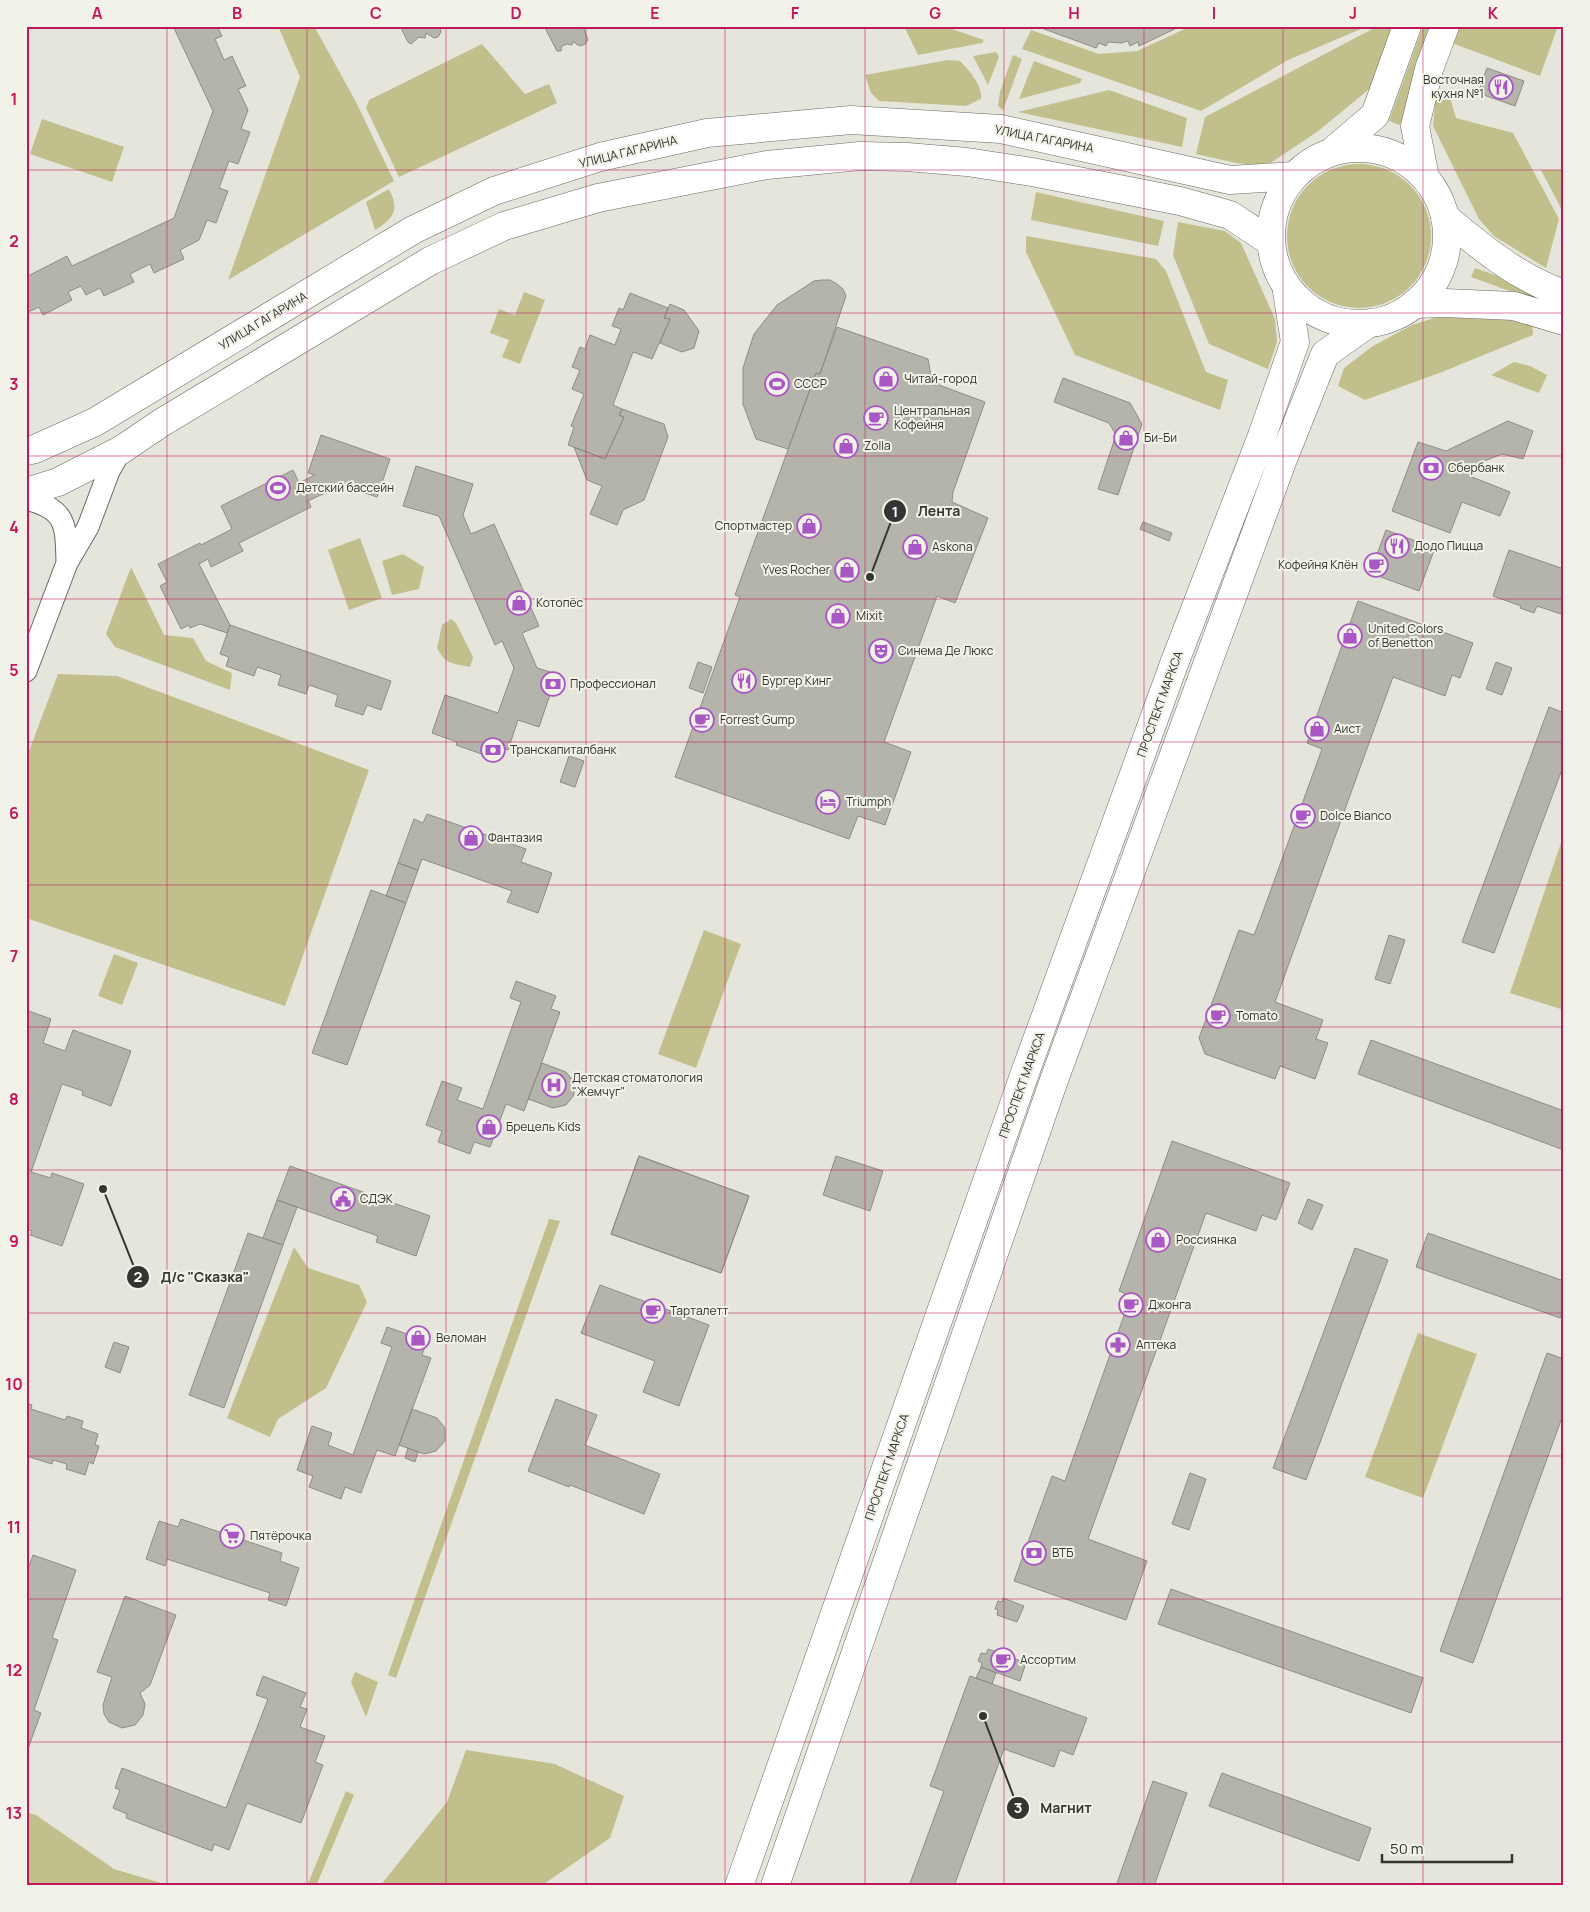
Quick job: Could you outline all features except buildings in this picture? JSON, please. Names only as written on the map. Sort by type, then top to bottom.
[{"type":"main road","points":[[1334,150],[1363,149],[1385,152],[1407,162],[1425,178],[1438,196],[1445,217],[1447,241],[1442,265],[1431,287],[1414,304],[1394,317],[1369,324],[1345,323],[1322,316],[1302,303],[1286,285],[1276,265],[1272,242],[1273,218],[1282,195],[1294,176],[1313,160],[1334,150],[1375,115],[1407,26]]},
{"type":"main road","points":[[1425,178],[1415,126],[1429,69],[1445,26]]},
{"type":"main road","name":"УЛИЦА ГАГАРИНА","points":[[26,451],[35,449],[95,422],[414,230],[494,191],[600,157],[707,133],[851,120],[1001,129],[1230,180],[1294,176]]},
{"type":"main road","points":[[26,492],[58,482],[121,450],[430,261],[504,226],[598,198],[767,165],[860,156],[907,156],[967,162],[1032,172],[1180,201],[1230,215],[1272,242]]},
{"type":"main road","points":[[1445,217],[1473,240],[1526,278],[1564,294]]},
{"type":"main road","points":[[414,230],[430,261]]},
{"type":"main road","name":"ПРОСПЕКТ МАРКСА","points":[[740,1886],[1026,1070],[1174,664],[1262,436],[1295,342],[1286,285]]},
{"type":"main road","points":[[1414,304],[1445,303],[1514,306],[1564,321]]},
{"type":"main road","points":[[775,1886],[1054,1080],[1283,459],[1325,354],[1369,324]]},
{"type":"street","points":[[26,671],[67,562],[88,527],[109,471],[121,450]]},
{"type":"street","points":[[26,499],[41,502],[58,514],[66,530],[67,562]]},
{"type":"shaded area","points":[[278,26],[314,26],[355,100],[394,181],[228,280],[300,77]]},
{"type":"shaded area","points":[[904,26],[943,26],[984,40],[982,43],[918,55]]},
{"type":"shaded area","points":[[1191,26],[1368,26],[1288,60],[1201,111],[1022,49],[1031,30],[1099,54],[1137,51]]},
{"type":"shaded area","points":[[1378,26],[1394,26],[1373,86],[1317,132],[1266,166],[1236,163],[1196,154],[1205,117]]},
{"type":"shaded area","points":[[1423,26],[1435,26],[1400,125],[1389,121]]},
{"type":"shaded area","points":[[1459,26],[1558,26],[1540,76],[1452,43]]},
{"type":"shaded area","points":[[482,44],[525,94],[549,84],[557,103],[399,177],[366,108],[369,100]]},
{"type":"shaded area","points":[[996,52],[999,57],[988,85],[973,56]]},
{"type":"shaded area","points":[[1013,55],[1022,59],[1003,110],[998,106],[1000,92]]},
{"type":"shaded area","points":[[948,60],[960,61],[975,78],[980,89],[981,99],[966,106],[879,101],[871,93],[865,75]]},
{"type":"shaded area","points":[[1034,61],[1082,79],[1080,83],[1019,99]]},
{"type":"shaded area","points":[[1109,90],[1187,118],[1182,147],[1018,112]]},
{"type":"shaded area","points":[[1448,91],[1456,118],[1513,133],[1559,219],[1546,268],[1494,236],[1479,219],[1433,126],[1436,94]]},
{"type":"shaded area","points":[[42,119],[124,147],[112,182],[30,154]]},
{"type":"shaded area","points":[[1359,164],[1387,169],[1410,185],[1426,208],[1431,236],[1426,264],[1410,287],[1387,303],[1359,308],[1331,303],[1308,287],[1292,264],[1287,236],[1292,208],[1308,185],[1331,169]]},
{"type":"shaded area","points":[[1541,170],[1564,170],[1564,214]]},
{"type":"shaded area","points":[[389,189],[394,203],[393,213],[387,221],[375,230],[366,202]]},
{"type":"shaded area","points":[[1036,192],[1164,221],[1158,246],[1031,220]]},
{"type":"shaded area","points":[[1178,222],[1225,231],[1241,243],[1275,319],[1277,342],[1268,369],[1209,344],[1173,255]]},
{"type":"shaded area","points":[[1026,236],[1156,259],[1166,271],[1206,372],[1228,380],[1220,410],[1075,355],[1026,252]]},
{"type":"shaded area","points":[[1475,268],[1564,300],[1564,311],[1471,277]]},
{"type":"shaded area","points":[[524,292],[545,300],[520,364],[502,357],[509,340],[490,333],[499,309],[515,315]]},
{"type":"shaded area","points":[[1453,312],[1532,318],[1533,335],[1442,372],[1365,400],[1338,386],[1344,368],[1373,346],[1412,325]]},
{"type":"shaded area","points":[[1514,362],[1530,366],[1547,375],[1539,393],[1491,375]]},
{"type":"shaded area","points":[[360,538],[382,598],[349,610],[328,550]]},
{"type":"shaded area","points":[[403,554],[424,567],[419,589],[392,595],[382,561]]},
{"type":"shaded area","points":[[131,567],[164,635],[193,638],[206,661],[232,673],[230,690],[115,647],[106,634]]},
{"type":"shaded area","points":[[451,619],[456,623],[473,657],[470,667],[454,664],[443,658],[437,648],[442,625]]},
{"type":"shaded area","points":[[58,674],[117,676],[369,770],[285,1006],[26,918],[26,759]]},
{"type":"shaded area","points":[[1564,834],[1564,1010],[1510,993]]},
{"type":"shaded area","points":[[704,930],[741,944],[696,1068],[658,1054]]},
{"type":"shaded area","points":[[114,954],[138,963],[122,1005],[98,996]]},
{"type":"shaded area","points":[[549,1219],[560,1221],[396,1678],[388,1675]]},
{"type":"shaded area","points":[[294,1247],[308,1268],[359,1285],[367,1302],[326,1388],[278,1419],[270,1437],[227,1418]]},
{"type":"shaded area","points":[[1418,1333],[1477,1354],[1423,1498],[1365,1477]]},
{"type":"shaded area","points":[[355,1672],[378,1682],[366,1717],[351,1682]]},
{"type":"shaded area","points":[[466,1750],[555,1764],[624,1796],[610,1838],[541,1886],[380,1886],[447,1802]]},
{"type":"shaded area","points":[[346,1791],[354,1795],[316,1886],[307,1886]]},
{"type":"shaded area","points":[[26,1812],[36,1815],[114,1869],[171,1886],[26,1886]]},
{"type":"place","name":"Восточная кухня №1","points":[[1501,87]]},
{"type":"place","name":"Читай-город","points":[[886,379]]},
{"type":"place","name":"СССР","points":[[777,384]]},
{"type":"place","name":"Центральная Кофейня","points":[[876,418]]},
{"type":"place","name":"Би-Би","points":[[1126,438]]},
{"type":"place","name":"Zolla","points":[[846,446]]},
{"type":"place","name":"Сбербанк","points":[[1431,468]]},
{"type":"place","name":"Детский бассейн","points":[[278,488]]},
{"type":"place","name":"Спортмастер","points":[[809,526]]},
{"type":"place","name":"Додо Пицца","points":[[1397,546]]},
{"type":"place","name":"Askona","points":[[915,547]]},
{"type":"place","name":"Кофейня Клён","points":[[1376,565]]},
{"type":"place","name":"Yves Rocher","points":[[847,570]]},
{"type":"place","name":"Лента","points":[[870,577]]},
{"type":"place","name":"Котопёс","points":[[519,603]]},
{"type":"place","name":"Mixit","points":[[838,616]]},
{"type":"place","name":"United Colors of Benetton","points":[[1350,636]]},
{"type":"place","name":"Синема Де Люкс","points":[[881,651]]},
{"type":"place","name":"Бургер Кинг","points":[[744,681]]},
{"type":"place","name":"Профессионал","points":[[553,684]]},
{"type":"place","name":"Forrest Gump","points":[[702,720]]},
{"type":"place","name":"Аист","points":[[1317,729]]},
{"type":"place","name":"Транскапиталбанк","points":[[493,750]]},
{"type":"place","name":"Triumph","points":[[828,802]]},
{"type":"place","name":"Dolce Bianco","points":[[1303,816]]},
{"type":"place","name":"Фантазия","points":[[471,838]]},
{"type":"place","name":"Tomato","points":[[1218,1016]]},
{"type":"place","name":"Детская стоматология \"Жемчуг\"","points":[[554,1085]]},
{"type":"place","name":"Брецель Kids","points":[[489,1127]]},
{"type":"place","name":"Д/с \"Сказка\"","points":[[103,1189]]},
{"type":"place","name":"СДЭК","points":[[343,1199]]},
{"type":"place","name":"Россиянка","points":[[1158,1240]]},
{"type":"place","name":"Джонга","points":[[1131,1305]]},
{"type":"place","name":"Тарталетт","points":[[653,1311]]},
{"type":"place","name":"Веломан","points":[[418,1338]]},
{"type":"place","name":"Аптека","points":[[1118,1345]]},
{"type":"place","name":"Пятёрочка","points":[[232,1536]]},
{"type":"place","name":"ВТБ","points":[[1034,1553]]},
{"type":"place","name":"Ассортим","points":[[1003,1660]]},
{"type":"place","name":"Магнит","points":[[983,1716]]}]
